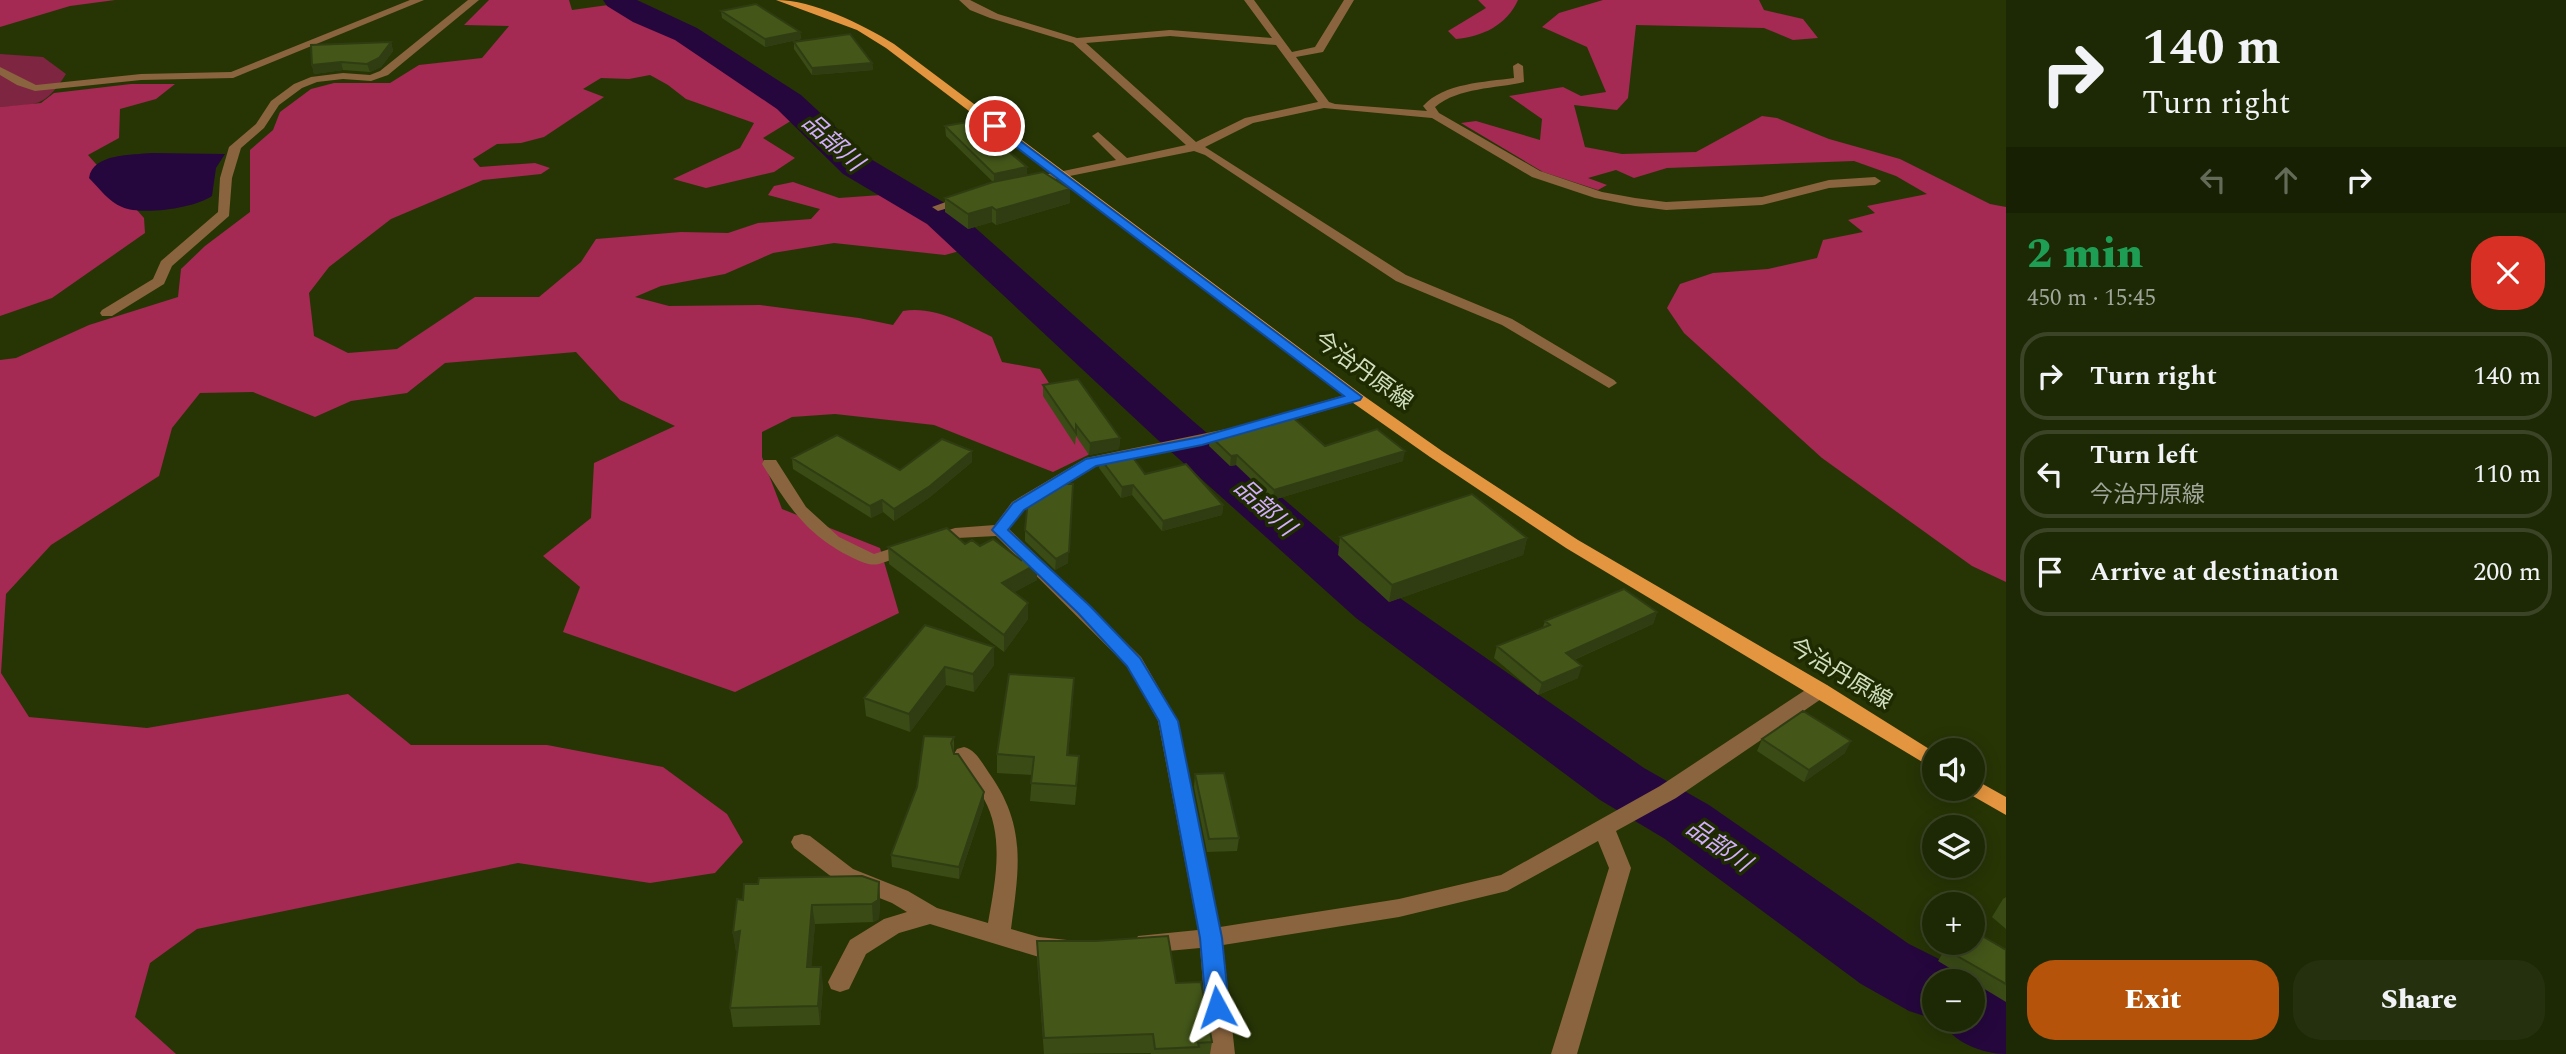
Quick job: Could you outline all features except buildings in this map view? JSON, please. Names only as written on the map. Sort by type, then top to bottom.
[{"type":"main road","name":"今治丹原線","points":[[781,0],[825,13],[861,28],[890,46],[1355,397],[1572,544],[1820,690],[1922,754]]},
{"type":"main road","points":[[1985,794],[2006,807]]},
{"type":"street","points":[[0,70],[35,88],[141,77],[233,75],[419,0]]},
{"type":"street","points":[[107,313],[159,281],[166,264],[224,213],[226,178],[235,147],[260,126],[275,103],[298,86],[315,79],[343,76],[371,78],[384,73],[474,0]]},
{"type":"street","points":[[964,0],[974,8],[994,16],[1077,41],[1170,33],[1282,42]]},
{"type":"street","points":[[1249,0],[1325,104]]},
{"type":"street","points":[[1291,55],[1319,50],[1349,0]]},
{"type":"street","points":[[1077,41],[1195,147],[1209,152],[1401,278],[1507,322],[1609,383]]},
{"type":"street","points":[[1435,115],[1429,106],[1440,97],[1478,86],[1516,83],[1520,80],[1518,66]]},
{"type":"street","points":[[1016,185],[1195,147],[1249,120],[1325,104],[1333,107],[1435,115],[1536,174],[1599,195],[1635,202],[1666,206],[1762,201],[1829,184],[1875,181]]},
{"type":"street","points":[[1098,136],[1124,161]]},
{"type":"street","points":[[938,207],[977,195]]},
{"type":"street","points":[[1000,530],[1018,506],[1092,462],[1202,441],[1355,397]]},
{"type":"street","points":[[770,464],[800,510],[833,541],[873,560],[955,533],[1000,530],[1134,662],[1168,721],[1211,938],[1222,1054]]},
{"type":"street","points":[[1121,945],[1211,938],[1399,908],[1507,882],[1668,792],[1820,690]]},
{"type":"street","points":[[964,754],[989,790],[1003,818],[1007,862],[998,936]]},
{"type":"street","points":[[1564,1054],[1619,868],[1604,829]]},
{"type":"street","points":[[802,842],[845,875],[900,897],[930,915],[1039,947],[1081,947]]},
{"type":"street","points":[[840,982],[858,947],[892,926],[930,915]]},
{"type":"shaded area","points":[[0,0],[115,0],[70,6],[0,27]]},
{"type":"shaded area","points":[[489,0],[569,0],[572,10],[608,5],[669,31],[777,103],[794,119],[763,138],[795,158],[774,172],[706,188],[673,179],[740,148],[754,123],[686,99],[650,75],[629,79],[601,78],[583,89],[604,97],[544,137],[521,143],[497,144],[473,159],[480,167],[535,163],[550,168],[541,174],[483,180],[391,219],[329,267],[309,293],[314,336],[348,353],[397,349],[475,297],[539,297],[581,262],[596,239],[681,232],[728,233],[758,223],[811,219],[820,209],[768,195],[774,186],[793,182],[839,198],[881,195],[933,218],[967,249],[945,255],[834,243],[773,253],[725,274],[661,286],[635,297],[669,306],[760,305],[893,325],[903,311],[938,313],[992,337],[1002,362],[1040,369],[1070,416],[1107,439],[1088,455],[1053,472],[934,425],[835,414],[792,417],[762,432],[762,457],[782,509],[880,548],[899,613],[735,692],[563,632],[580,587],[543,556],[591,518],[594,463],[675,426],[620,400],[576,352],[445,363],[407,393],[351,401],[315,417],[253,392],[200,393],[172,428],[159,476],[51,545],[6,594],[1,673],[29,717],[147,728],[348,694],[411,745],[547,745],[663,767],[727,814],[743,842],[715,873],[650,883],[518,863],[197,929],[150,963],[135,1017],[176,1054],[0,1054],[0,360],[16,358],[89,325],[178,297],[181,269],[205,246],[250,212],[250,150],[273,130],[280,112],[311,89],[334,83],[390,83],[419,65],[482,58],[509,26],[464,25]]},
{"type":"shaded area","points":[[1478,0],[1518,0],[1507,16],[1493,28],[1475,36],[1456,39],[1448,31],[1486,8]]},
{"type":"shaded area","points":[[1603,0],[1759,0],[1764,10],[1803,19],[1818,38],[1793,40],[1764,28],[1636,25],[1628,98],[1617,110],[1574,105],[1585,147],[1622,154],[1696,152],[1762,116],[1777,118],[1829,139],[1900,159],[1990,204],[2006,207],[2006,582],[1972,566],[1822,458],[1684,333],[1667,308],[1680,284],[1713,273],[1768,269],[1817,258],[1823,240],[1863,232],[1848,220],[1875,213],[1867,206],[1927,194],[1896,176],[1854,161],[1667,168],[1634,178],[1616,170],[1588,178],[1607,185],[1598,190],[1543,172],[1461,123],[1476,121],[1540,140],[1542,119],[1509,96],[1563,87],[1581,96],[1606,92],[1587,47],[1542,27],[1559,13]]},
{"type":"shaded area","points":[[0,54],[43,57],[66,74],[52,93],[39,102],[0,107]]},
{"type":"shaded area","points":[[131,84],[175,84],[156,99],[120,109],[119,138],[88,155],[144,218],[145,233],[52,298],[0,316],[0,107],[41,103],[54,93]]},
{"type":"shaded area","points":[[225,154],[216,168],[212,196],[194,204],[168,209],[131,210],[113,202],[89,178],[92,170],[105,160],[124,155]]},
{"type":"waterway","name":"品部川","points":[[617,0],[643,16],[686,34],[789,102],[856,166],[940,216],[1176,431],[1375,606],[1622,784],[1687,822],[1885,964],[1922,984]]},
{"type":"waterway","name":"品部川","points":[[1985,1018],[2006,1029]]},
{"type":"route","points":[[995,126],[1355,397],[1202,441],[1092,462],[1018,506],[1000,530],[1134,662],[1168,721],[1211,938],[1217,1007]]}]
